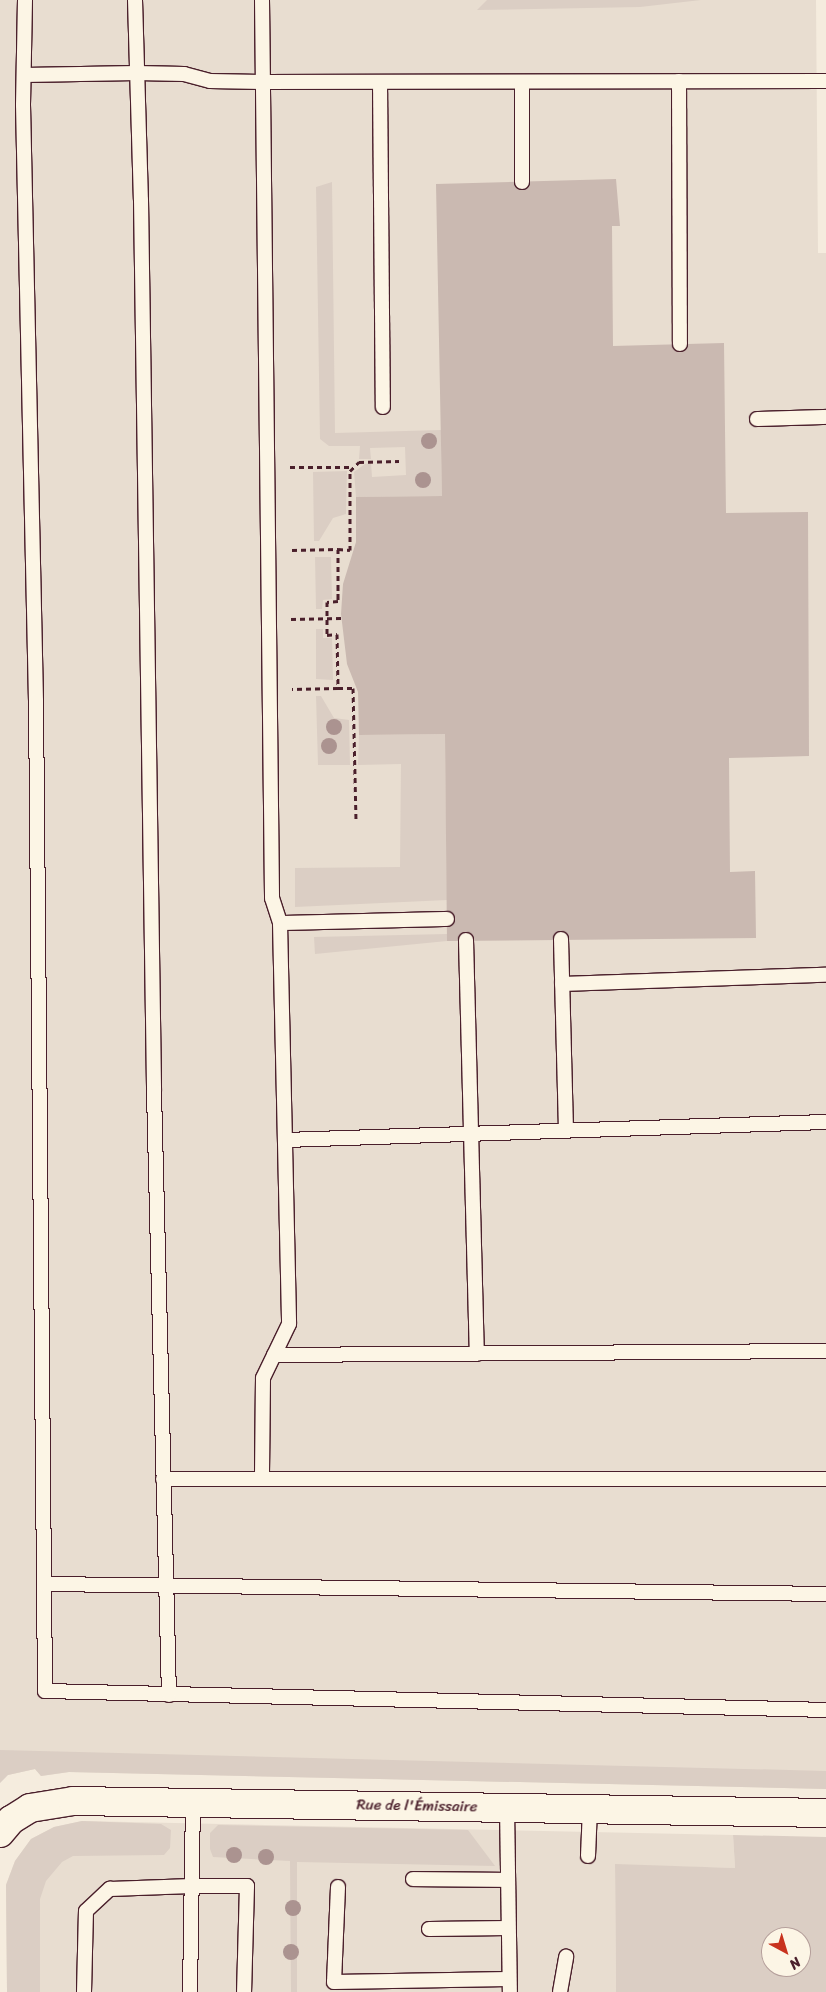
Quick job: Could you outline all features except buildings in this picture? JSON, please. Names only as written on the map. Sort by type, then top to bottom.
[{"type":"street","name":"Rue de l'Émissaire","points":[[6,1826],[30,1808],[61,1802],[826,1813]]},
{"type":"lane","points":[[25,0],[24,75],[36,701],[45,1691],[826,1710]]},
{"type":"lane","points":[[135,0],[163,1479],[169,1695]]},
{"type":"lane","points":[[262,0],[272,898],[280,923],[289,1324],[262,1378],[262,1479]]},
{"type":"lane","points":[[24,75],[184,74],[210,81],[262,82],[826,81]]},
{"type":"lane","points":[[680,81],[680,344]]},
{"type":"lane","points":[[380,82],[382,407]]},
{"type":"lane","points":[[522,82],[522,182]]},
{"type":"lane","points":[[757,419],[826,418]]},
{"type":"lane","points":[[280,923],[447,919]]},
{"type":"lane","points":[[466,940],[477,1354]]},
{"type":"lane","points":[[561,940],[566,1129]]},
{"type":"lane","points":[[562,984],[826,975]]},
{"type":"lane","points":[[285,1140],[566,1129],[826,1122]]},
{"type":"lane","points":[[274,1355],[826,1351]]},
{"type":"lane","points":[[163,1479],[826,1479]]},
{"type":"lane","points":[[44,1584],[826,1594]]},
{"type":"lane","points":[[190,1992],[193,1803]]},
{"type":"lane","points":[[338,1887],[334,1987],[509,1985],[507,1808]]},
{"type":"lane","points":[[588,1856],[590,1809]]},
{"type":"lane","points":[[413,1879],[508,1880]]},
{"type":"lane","points":[[84,1992],[86,1911],[110,1889],[247,1886],[244,1992]]},
{"type":"lane","points":[[429,1929],[508,1928]]},
{"type":"lane","points":[[560,1992],[566,1957]]},
{"type":"path","points":[[315,549],[350,550],[350,472],[354,467],[359,462],[399,461]]},
{"type":"path","points":[[313,467],[354,467]]},
{"type":"path","points":[[338,549],[338,601],[327,602],[327,635],[337,634],[338,688]]},
{"type":"path","points":[[316,619],[341,618]]},
{"type":"path","points":[[317,689],[353,688],[356,820]]},
{"type":"shaded area","points":[[0,0],[816,0],[818,253],[826,253],[826,1789],[69,1772],[41,1776],[35,1769],[8,1775],[0,1774]]},
{"type":"shaded area","points":[[487,0],[701,0],[640,7],[477,10]]},
{"type":"shaded area","points":[[332,182],[335,433],[441,430],[442,496],[356,497],[354,472],[365,464],[371,463],[372,477],[406,475],[405,447],[370,448],[371,459],[359,459],[360,446],[329,446],[320,439],[316,187]]},
{"type":"shaded area","points":[[347,471],[346,514],[333,518],[319,541],[314,541],[313,472]]},
{"type":"shaded area","points":[[315,557],[331,557],[332,599],[323,600],[322,609],[316,609]]},
{"type":"shaded area","points":[[316,629],[323,629],[323,638],[332,638],[333,680],[316,679]]},
{"type":"shaded area","points":[[316,696],[321,696],[334,718],[349,720],[350,765],[318,765]]},
{"type":"shaded area","points":[[445,734],[447,900],[295,907],[295,868],[400,867],[401,764],[358,765],[359,735]]},
{"type":"shaded area","points":[[447,934],[447,941],[315,954],[314,937]]},
{"type":"shaded area","points":[[0,1750],[826,1771],[826,1789],[69,1772],[41,1776],[35,1769],[8,1775],[0,1783]]},
{"type":"shaded area","points":[[82,1821],[733,1835],[735,1868],[615,1865],[616,1992],[7,1992],[6,1885],[15,1861],[31,1839],[54,1827]]},
{"type":"shaded area","points":[[82,1821],[161,1824],[171,1830],[170,1848],[164,1855],[73,1856],[62,1862],[46,1881],[40,1899],[40,1992],[7,1992],[6,1885],[15,1861],[31,1839],[54,1827]]},
{"type":"shaded area","points":[[218,1825],[468,1830],[495,1866],[297,1862],[297,1992],[291,1992],[290,1861],[213,1857],[210,1849],[210,1833]]},
{"type":"shaded area","points":[[733,1835],[826,1837],[826,1992],[616,1992],[615,1864],[735,1868]]}]
